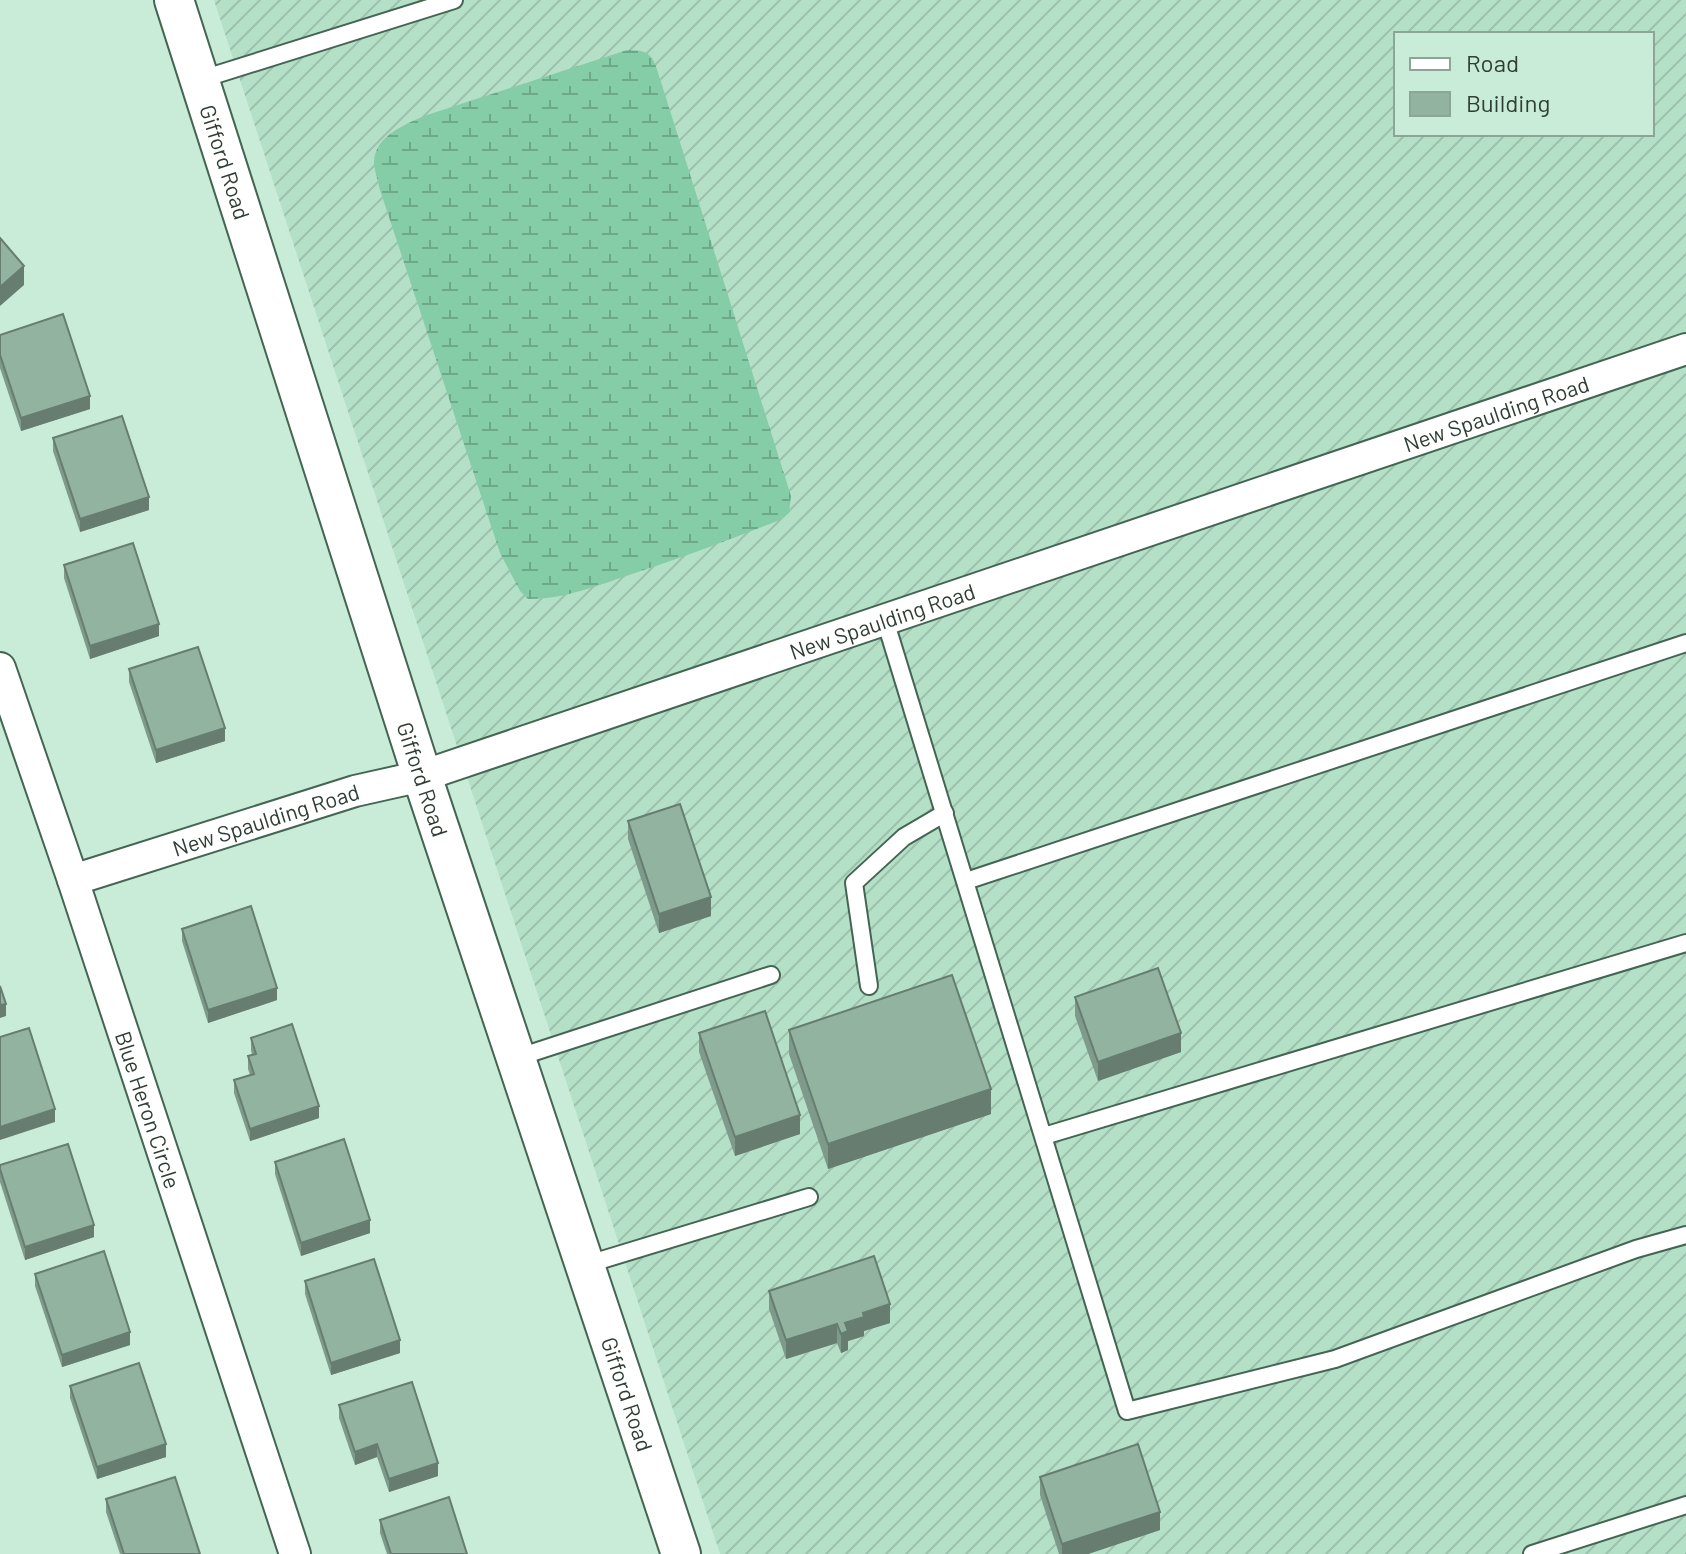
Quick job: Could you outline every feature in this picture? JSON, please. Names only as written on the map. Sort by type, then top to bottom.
[{"type":"street","name":"Gifford Road","points":[[174,0],[422,776],[681,1554]]},
{"type":"street","name":"New Spaulding Road","points":[[73,880],[355,791],[422,776],[1686,349]]},
{"type":"street","name":"Blue Heron Circle","points":[[0,668],[295,1554]]},
{"type":"lane","points":[[199,80],[454,0]]},
{"type":"lane","points":[[885,620],[1127,1411],[1335,1359],[1636,1249],[1686,1235]]},
{"type":"lane","points":[[966,881],[1686,643]]},
{"type":"lane","points":[[869,986],[854,883],[904,837],[945,813]]},
{"type":"lane","points":[[1044,1136],[1686,943]]},
{"type":"lane","points":[[516,1058],[771,975]]},
{"type":"lane","points":[[585,1265],[809,1197]]},
{"type":"lane","points":[[1532,1554],[1686,1505]]},
{"type":"shaded area","points":[[214,0],[1686,0],[1686,1554],[720,1554]]},
{"type":"green space","points":[[627,50],[648,54],[657,69],[791,496],[789,513],[780,520],[672,561],[569,594],[528,599],[520,591],[500,553],[379,187],[374,165],[376,153],[385,138],[424,116]]},
{"type":"building","points":[[0,238],[24,266],[0,287]]},
{"type":"building","points":[[63,314],[90,396],[21,418],[0,355],[0,335]]},
{"type":"building","points":[[122,416],[149,497],[80,519],[53,438]]},
{"type":"building","points":[[133,543],[159,624],[90,646],[64,565]]},
{"type":"building","points":[[198,647],[225,728],[156,750],[129,669]]},
{"type":"building","points":[[680,804],[711,897],[659,914],[628,821]]},
{"type":"building","points":[[251,906],[277,988],[208,1010],[182,929]]},
{"type":"building","points":[[1158,968],[1181,1033],[1098,1062],[1075,997]]},
{"type":"building","points":[[952,975],[991,1089],[828,1144],[789,1030]]},
{"type":"building","points":[[0,986],[6,1004],[0,1005]]},
{"type":"building","points":[[765,1011],[800,1115],[735,1137],[699,1033]]},
{"type":"building","points":[[292,1024],[319,1106],[250,1129],[234,1080],[254,1074],[248,1056],[256,1054],[251,1038]]},
{"type":"building","points":[[29,1028],[55,1109],[0,1127],[0,1037]]},
{"type":"building","points":[[344,1139],[370,1220],[301,1243],[275,1162]]},
{"type":"building","points":[[68,1144],[94,1225],[25,1247],[0,1165]]},
{"type":"building","points":[[104,1251],[130,1332],[62,1355],[35,1274]]},
{"type":"building","points":[[874,1256],[890,1304],[845,1323],[848,1331],[841,1334],[837,1324],[786,1340],[769,1291]]},
{"type":"building","points":[[374,1259],[400,1340],[331,1363],[305,1281]]},
{"type":"building","points":[[139,1363],[166,1444],[97,1467],[70,1386]]},
{"type":"building","points":[[412,1382],[438,1463],[389,1479],[377,1444],[355,1452],[339,1405]]},
{"type":"building","points":[[1138,1444],[1160,1512],[1062,1544],[1040,1477]]},
{"type":"building","points":[[175,1477],[200,1554],[124,1554],[106,1499]]},
{"type":"building","points":[[449,1497],[467,1554],[391,1554],[380,1520]]}]
